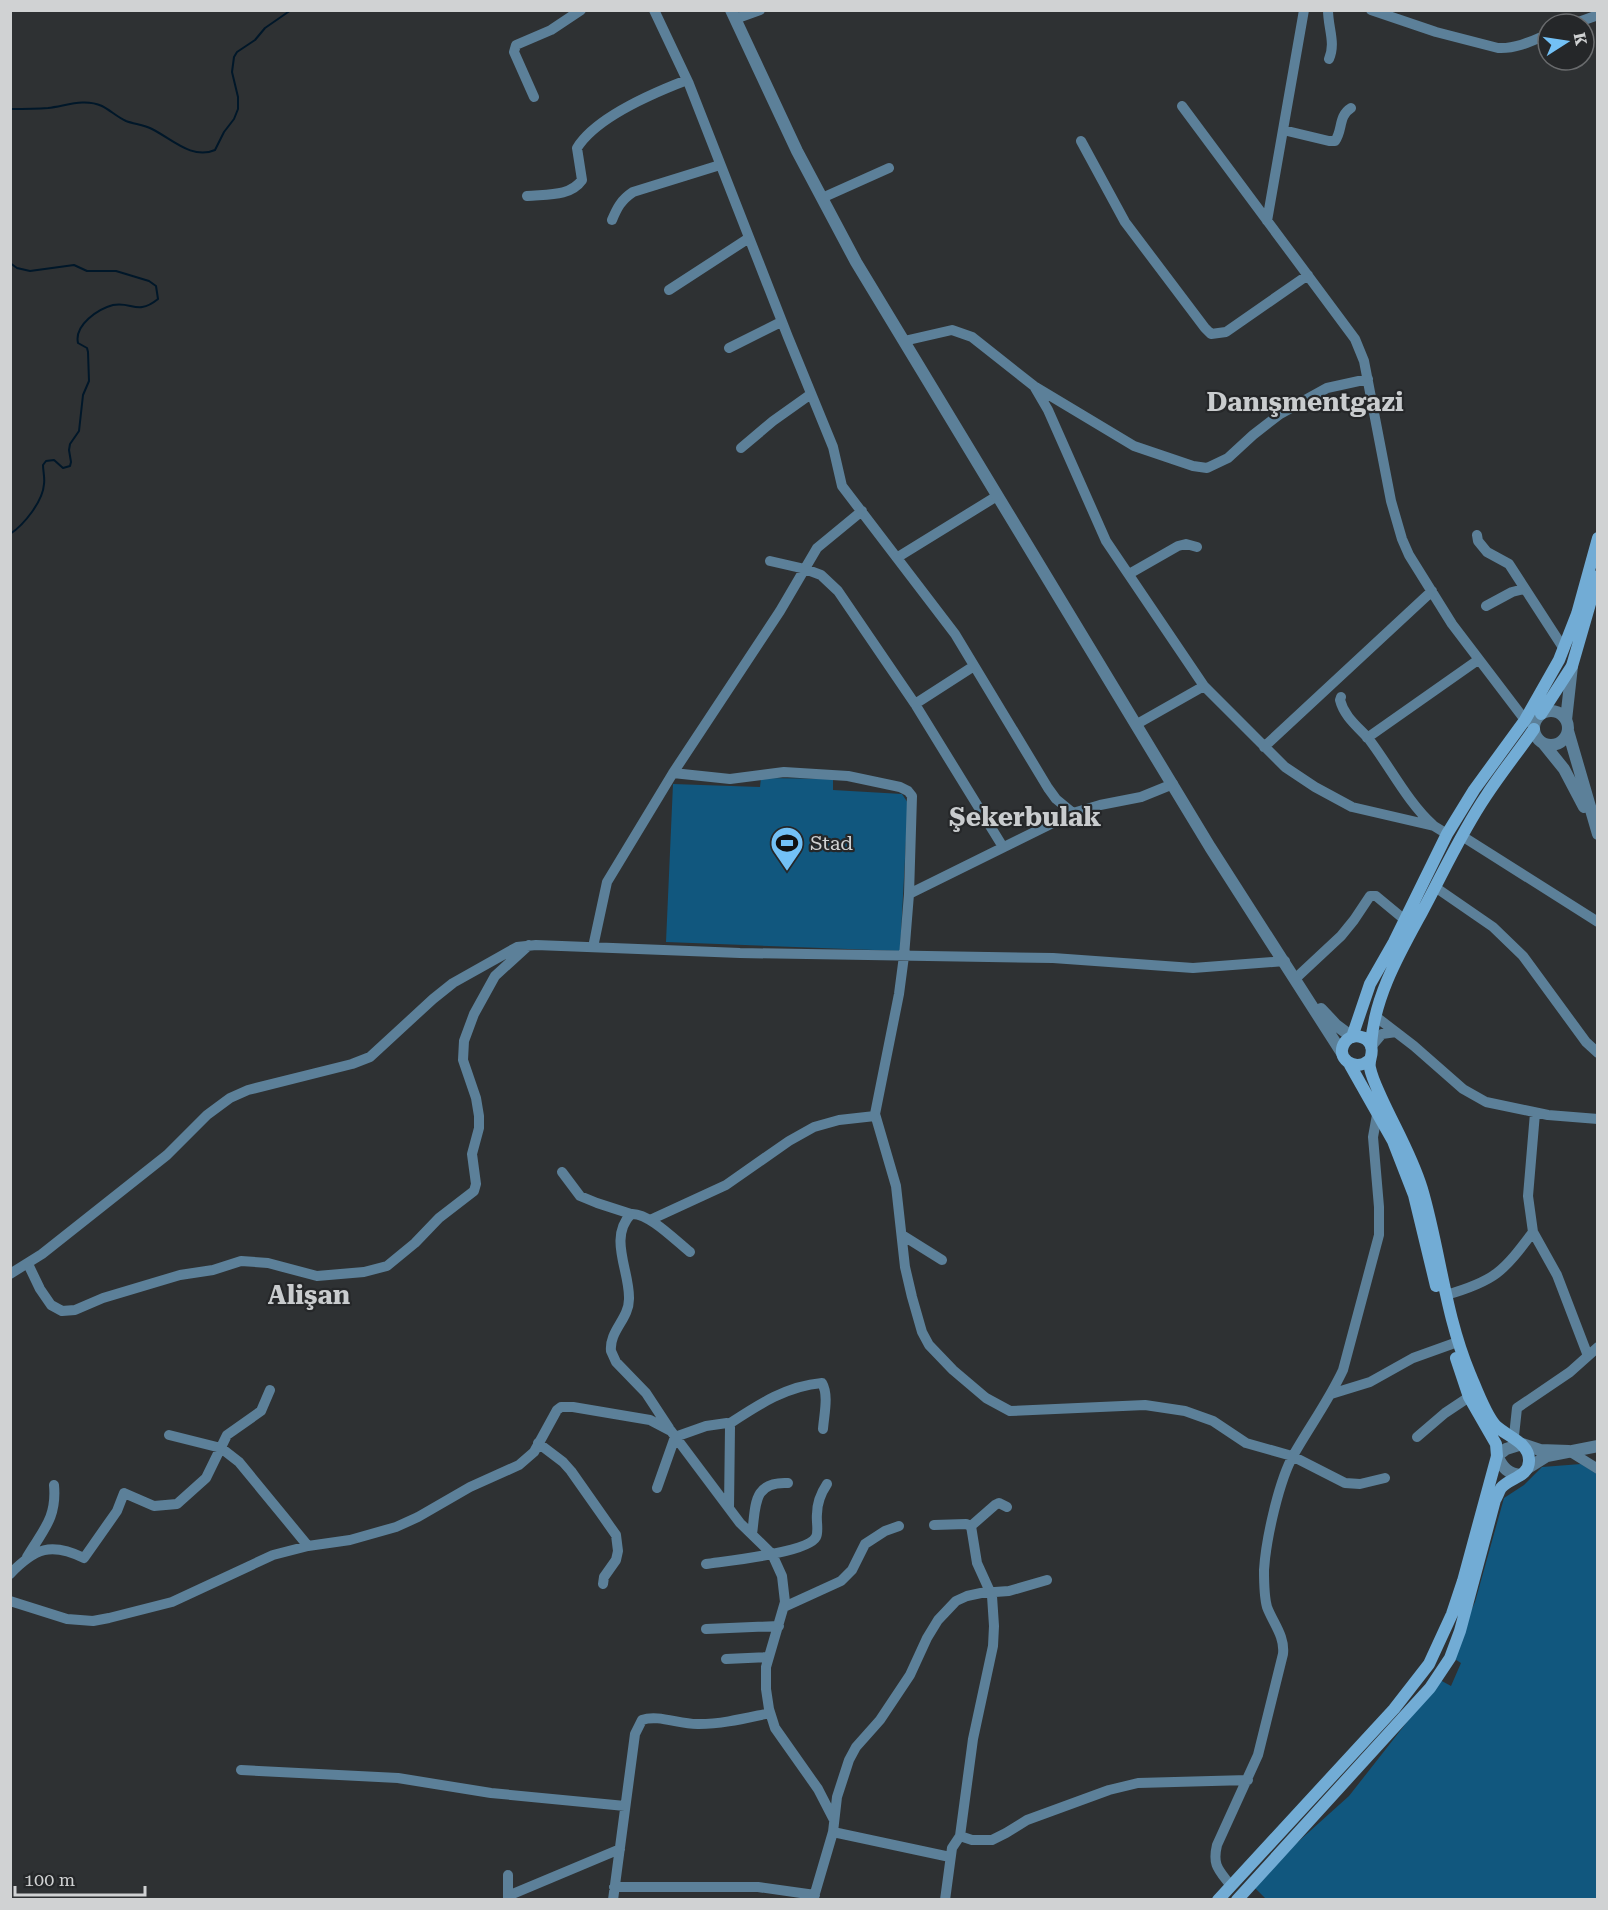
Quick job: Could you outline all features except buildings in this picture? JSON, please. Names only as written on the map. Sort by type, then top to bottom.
[{"type":"main road","points":[[1218,1899],[1394,1709],[1430,1664],[1452,1614],[1463,1581],[1497,1456],[1496,1444],[1469,1396],[1438,1297],[1414,1195],[1393,1141],[1342,1053],[1344,1044],[1352,1037],[1370,984],[1405,920],[1447,834],[1474,790],[1534,722],[1577,614],[1598,538]]},
{"type":"main road","points":[[1350,1065],[1360,1066],[1371,1057],[1375,1016],[1390,974],[1462,836],[1485,797],[1572,666],[1598,576]]},
{"type":"main road","points":[[1352,1037],[1366,1039],[1371,1047]]},
{"type":"main road","points":[[1237,1899],[1430,1688],[1450,1658],[1460,1631],[1495,1500],[1502,1487],[1525,1471],[1528,1452],[1494,1425],[1467,1366],[1446,1295],[1423,1191],[1413,1161],[1374,1081],[1368,1061]]},
{"type":"street","points":[[534,97],[514,52],[516,45],[551,30],[581,10]]},
{"type":"street","points":[[654,10],[687,80],[781,322],[833,447],[842,486],[955,634],[1048,788],[1056,799],[1073,813]]},
{"type":"street","points":[[760,10],[733,15],[797,151],[856,262],[1210,847],[1342,1053]]},
{"type":"street","points":[[1268,221],[1304,10]]},
{"type":"street","points":[[1328,10],[1333,45],[1329,59]]},
{"type":"street","points":[[1374,11],[1436,32],[1498,48],[1506,48],[1536,39]]},
{"type":"street","points":[[527,196],[566,192],[576,188],[582,180],[577,148],[582,139],[602,123],[647,96],[687,80]]},
{"type":"street","points":[[1182,106],[1355,339],[1364,361],[1395,519],[1409,555],[1452,624],[1478,660],[1534,722],[1538,740],[1548,745],[1563,741],[1567,725],[1572,666]]},
{"type":"street","points":[[1283,130],[1335,141],[1343,115],[1351,108]]},
{"type":"street","points":[[1081,141],[1125,222],[1211,334],[1226,332],[1308,275]]},
{"type":"street","points":[[612,220],[624,198],[633,192],[720,165]]},
{"type":"street","points":[[822,198],[889,168]]},
{"type":"street","points":[[669,290],[749,238]]},
{"type":"street","points":[[729,348],[781,322]]},
{"type":"street","points":[[904,341],[952,330],[972,337],[1034,386],[1134,446],[1193,466],[1207,468],[1228,458],[1280,414],[1328,388],[1368,379]]},
{"type":"street","points":[[1034,386],[1048,410],[1106,541],[1204,686],[1285,767],[1315,787],[1352,807],[1434,826]]},
{"type":"street","points":[[741,448],[772,421],[811,394]]},
{"type":"street","points":[[898,557],[997,496]]},
{"type":"street","points":[[593,947],[607,882],[673,773],[780,611],[817,548],[862,511]]},
{"type":"street","points":[[1477,535],[1478,541],[1487,552],[1509,564],[1564,649]]},
{"type":"street","points":[[1130,574],[1178,546],[1191,544],[1197,547]]},
{"type":"street","points":[[770,561],[821,575],[838,591],[915,704],[1003,847]]},
{"type":"street","points":[[1486,606],[1512,592],[1524,589]]},
{"type":"street","points":[[1264,747],[1432,591]]},
{"type":"street","points":[[1367,738],[1478,660]]},
{"type":"street","points":[[915,704],[974,666]]},
{"type":"street","points":[[1137,723],[1204,686]]},
{"type":"street","points":[[1341,697],[1345,712],[1367,738],[1419,810],[1434,826],[1447,834]]},
{"type":"street","points":[[1534,722],[1552,711],[1562,715],[1567,725],[1597,830]]},
{"type":"street","points":[[1543,743],[1564,769],[1597,830]]},
{"type":"street","points":[[673,773],[730,778],[784,772],[848,776],[908,791],[912,796],[909,894],[904,956],[899,994],[875,1116],[896,1186],[905,1267],[912,1297],[926,1339],[952,1370],[997,1406],[1010,1411],[1120,1405],[1145,1405],[1174,1409],[1197,1414],[1213,1421],[1252,1446],[1292,1456],[1345,1482],[1360,1484],[1385,1478]]},
{"type":"street","points":[[909,894],[1073,813],[1141,797],[1173,784]]},
{"type":"street","points":[[1462,836],[1598,922]]},
{"type":"street","points":[[1435,888],[1493,927],[1522,956],[1586,1042],[1598,1053]]},
{"type":"street","points":[[1299,983],[1341,936],[1370,896],[1376,896],[1405,920]]},
{"type":"street","points":[[10,1274],[28,1264],[167,1155],[207,1115],[230,1098],[248,1090],[352,1064],[370,1057],[453,983],[517,947],[529,945],[740,953],[1053,958],[1192,968],[1285,961]]},
{"type":"street","points":[[28,1264],[51,1305],[62,1311],[75,1310],[103,1298],[180,1275],[213,1270],[242,1261],[268,1263],[317,1276],[364,1272],[387,1266],[415,1243],[439,1218],[474,1191],[476,1184],[472,1154],[479,1128],[479,1116],[476,1098],[463,1060],[464,1041],[474,1014],[495,976],[529,945]]},
{"type":"street","points":[[1299,983],[1336,1025],[1352,1037]]},
{"type":"street","points":[[1375,1016],[1463,1089],[1486,1102],[1535,1113],[1598,1119]]},
{"type":"street","points":[[1371,1047],[1382,1034],[1396,1032]]},
{"type":"street","points":[[1535,1113],[1528,1196],[1533,1232],[1557,1275],[1588,1356]]},
{"type":"street","points":[[1231,1886],[1215,1863],[1217,1845],[1248,1780],[1261,1746],[1283,1654],[1282,1640],[1267,1606],[1264,1572],[1267,1549],[1274,1515],[1292,1456],[1331,1394],[1343,1370],[1377,1247],[1380,1221],[1373,1137],[1377,1115]]},
{"type":"street","points":[[651,1220],[726,1185],[782,1145],[814,1127],[839,1120],[875,1116]]},
{"type":"street","points":[[562,1172],[576,1192],[588,1200],[631,1214],[640,1214],[651,1220],[690,1252]]},
{"type":"street","points":[[631,1214],[623,1225],[621,1239],[623,1268],[629,1292],[628,1306],[623,1321],[614,1334],[610,1351],[616,1362],[646,1393],[673,1434],[729,1508],[772,1554],[779,1565],[785,1587],[784,1607],[765,1678],[770,1713],[775,1728],[818,1789],[834,1820]]},
{"type":"street","points":[[1446,1295],[1479,1284],[1496,1275],[1513,1259],[1533,1232]]},
{"type":"street","points":[[902,1235],[942,1260]]},
{"type":"street","points":[[1331,1394],[1370,1382],[1413,1358],[1452,1344]]},
{"type":"street","points":[[1516,1443],[1517,1408],[1570,1372],[1598,1347]]},
{"type":"street","points":[[10,1601],[68,1619],[109,1618],[172,1602],[263,1559],[308,1546],[350,1540],[409,1521],[470,1487],[519,1465],[534,1452],[557,1410],[566,1407],[650,1420],[673,1434],[719,1422],[729,1424],[772,1397],[800,1387],[822,1383],[825,1397],[823,1429]]},
{"type":"street","points":[[27,1557],[42,1550],[59,1548],[84,1558],[117,1511],[124,1493],[154,1506],[177,1504],[206,1478],[227,1435],[261,1412],[270,1390]]},
{"type":"street","points":[[1417,1437],[1469,1396]]},
{"type":"street","points":[[729,1424],[729,1508]]},
{"type":"street","points":[[657,1488],[673,1434]]},
{"type":"street","points":[[169,1435],[221,1448],[239,1462],[308,1546]]},
{"type":"street","points":[[538,1443],[571,1471],[616,1535],[618,1551],[616,1560],[604,1576],[603,1584]]},
{"type":"street","points":[[1516,1443],[1540,1450],[1569,1451],[1598,1469]]},
{"type":"street","points":[[1516,1443],[1497,1456],[1508,1472],[1525,1471],[1547,1456],[1598,1446]]},
{"type":"street","points":[[752,1534],[757,1502],[763,1489],[775,1482],[788,1483]]},
{"type":"street","points":[[706,1564],[772,1554],[801,1547],[816,1538],[818,1506],[827,1484]]},
{"type":"street","points":[[10,1574],[27,1557],[52,1516],[55,1508],[54,1485]]},
{"type":"street","points":[[971,1526],[995,1505],[999,1503],[1007,1507]]},
{"type":"street","points":[[934,1525],[966,1524],[971,1526]]},
{"type":"street","points":[[784,1607],[841,1581],[852,1570],[865,1544],[899,1526]]},
{"type":"street","points":[[945,1899],[950,1857],[955,1841],[960,1836],[973,1739],[993,1646],[994,1604],[977,1563],[971,1526]]},
{"type":"street","points":[[614,1887],[758,1887],[814,1897],[833,1832],[837,1797],[849,1760],[856,1747],[891,1705],[910,1675],[938,1620],[956,1601],[967,1596],[1009,1591],[1047,1580]]},
{"type":"street","points":[[706,1629],[779,1626]]},
{"type":"street","points":[[726,1659],[769,1657]]},
{"type":"street","points":[[613,1899],[635,1734],[642,1720],[652,1718],[698,1725],[727,1722],[770,1713]]},
{"type":"street","points":[[240,1770],[398,1778],[491,1793],[625,1806]]},
{"type":"street","points":[[960,1836],[972,1840],[992,1839],[1027,1820],[1109,1790],[1138,1783],[1248,1780]]},
{"type":"street","points":[[833,1832],[950,1857]]},
{"type":"street","points":[[508,1875],[508,1898],[620,1849]]},
{"type":"shaded area","name":"Stad","points":[[761,778],[833,779],[833,790],[902,794],[908,803],[900,951],[666,942],[673,784],[760,787]]},
{"type":"shaded area","points":[[1581,1464],[1597,1474],[1597,1899],[1267,1900],[1251,1884],[1349,1796],[1440,1680],[1451,1686],[1461,1663],[1450,1656],[1475,1602],[1504,1498],[1524,1485],[1542,1467]]},
{"type":"waterway","points":[[10,109],[95,104],[126,121],[146,126],[182,147],[198,152],[215,150],[238,109],[238,97],[232,72],[234,57],[237,52],[255,40],[265,28],[291,10]]},
{"type":"waterway","points":[[10,263],[17,268],[30,271],[74,265],[87,271],[116,271],[149,281],[156,286],[158,299],[145,307],[113,305],[94,314],[83,324],[78,343],[87,348],[89,381],[83,395],[79,431],[70,444],[70,466],[63,468],[54,460],[46,461],[43,465],[44,482],[40,498],[27,519],[10,534]]},
{"type":"place","name":"Stad","points":[[787,872]]},
{"type":"district","name":"Danışmentgazi","points":[[1305,402]]},
{"type":"district","name":"Şekerbulak","points":[[1025,817]]},
{"type":"district","name":"Alişan","points":[[309,1295]]}]
